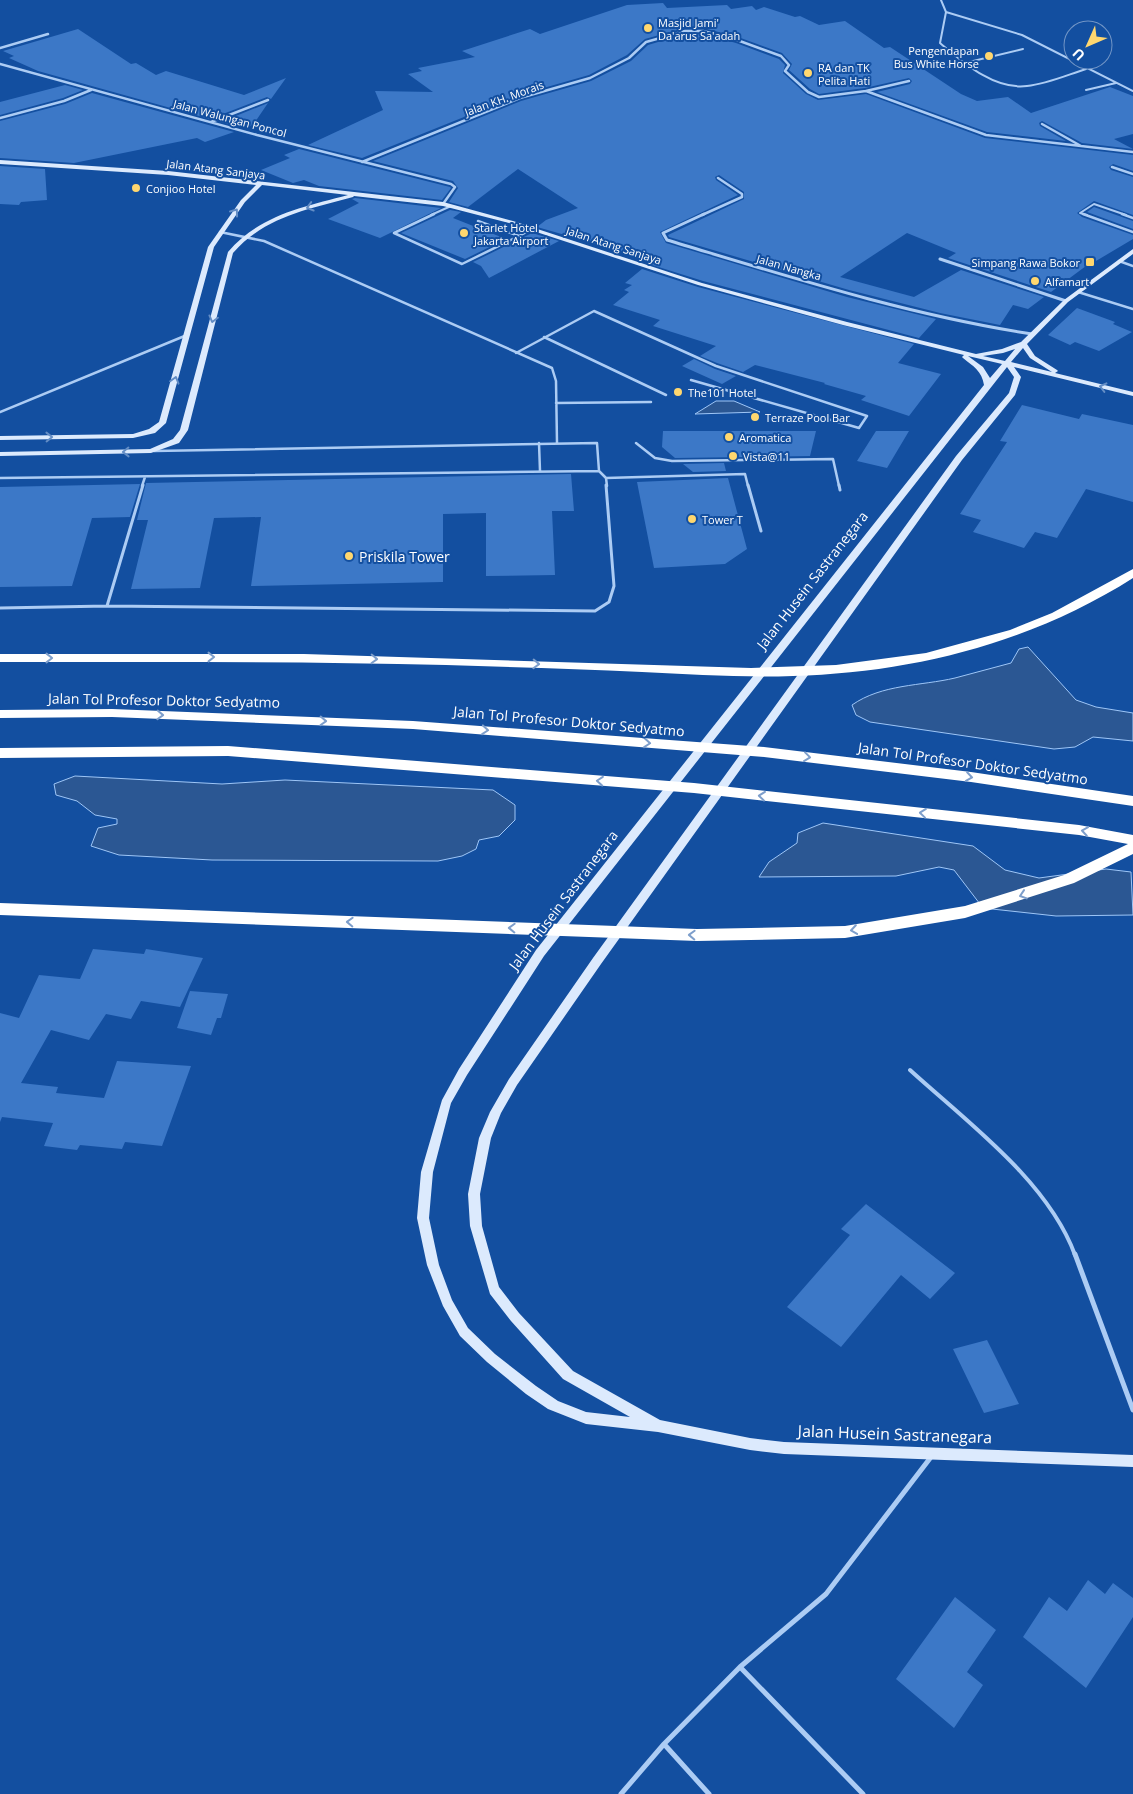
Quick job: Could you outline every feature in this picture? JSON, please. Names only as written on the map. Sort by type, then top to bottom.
[{"type":"highway","points":[[0,658],[305,657],[629,667],[709,672],[796,672],[868,665],[944,653],[1028,629],[1086,603],[1133,573]]},
{"type":"highway","points":[[0,704],[112,713]]},
{"type":"highway","name":"Jalan Tol Profesor Doktor Sedyatmo","points":[[0,714],[112,713],[413,725],[764,752],[971,777],[1133,801]]},
{"type":"highway","points":[[0,753],[248,753],[694,788],[1079,830],[1133,840]]},
{"type":"highway","points":[[0,909],[696,935],[845,932],[903,924],[990,905],[1069,879],[1133,848]]},
{"type":"main road","name":"Jalan Atang Sanjaya","points":[[0,162],[116,168],[443,204],[532,229],[700,284],[957,353],[1007,363]]},
{"type":"main road","points":[[0,438],[124,437],[152,432],[162,424],[211,247],[243,201],[259,185]]},
{"type":"main road","points":[[0,454],[152,451],[176,441],[184,430],[230,252],[246,236],[291,213],[357,194]]},
{"type":"main road","name":"Jalan Husein Sastranegara","points":[[1133,251],[1066,301],[1031,335],[988,385],[540,953],[463,1072],[446,1104],[434,1139],[426,1181],[423,1218],[433,1265],[447,1302],[464,1332],[490,1358],[531,1390],[553,1405],[586,1418],[658,1426],[750,1444],[784,1448],[1133,1461]]},
{"type":"main road","points":[[957,353],[992,353],[1024,343],[1035,359],[1074,380]]},
{"type":"main road","points":[[957,353],[982,369],[987,375],[988,385]]},
{"type":"main road","points":[[1007,363],[1133,394]]},
{"type":"main road","name":"Jalan Husein Sastranegara","points":[[658,1426],[568,1376],[522,1325],[494,1290],[476,1226],[474,1194],[485,1138],[496,1112],[513,1082],[597,961],[959,458],[1012,392],[1018,377],[1007,363]]},
{"type":"street","name":"Jalan KH. Morais","points":[[362,162],[520,98],[590,78],[630,58],[646,42],[685,31],[703,31],[737,40],[781,56],[788,65],[785,70],[815,96],[830,97],[866,91]]},
{"type":"street","points":[[0,48],[48,34]]},
{"type":"street","name":"Jalan Walungan Poncol","points":[[0,64],[211,122],[451,184],[455,187],[443,204]]},
{"type":"street","points":[[866,91],[909,81]]},
{"type":"street","points":[[0,118],[92,90]]},
{"type":"street","points":[[866,91],[986,135],[1133,152]]},
{"type":"street","points":[[211,122],[268,100]]},
{"type":"street","points":[[1042,124],[1083,147]]},
{"type":"street","points":[[1112,167],[1133,174]]},
{"type":"street","name":"Jalan Nangka","points":[[718,178],[742,194],[742,197],[663,232],[667,240],[850,294],[979,326],[1031,335]]},
{"type":"street","points":[[940,259],[1066,301]]},
{"type":"lane","points":[[941,0],[946,12],[940,43],[967,63],[998,82],[1014,87],[1028,86],[1083,70]]},
{"type":"lane","points":[[946,12],[1022,35],[1063,57]]},
{"type":"lane","points":[[948,68],[1024,49]]},
{"type":"lane","points":[[1088,70],[1133,91]]},
{"type":"lane","points":[[1086,90],[1116,83]]},
{"type":"lane","points":[[1133,218],[1094,204],[1080,213],[1133,232]]},
{"type":"lane","points":[[451,206],[394,233],[462,264],[532,229]]},
{"type":"lane","points":[[478,221],[519,236]]},
{"type":"lane","points":[[220,232],[264,241],[552,368],[556,382],[557,443]]},
{"type":"lane","points":[[1119,260],[1133,266]]},
{"type":"lane","points":[[1077,291],[1133,309]]},
{"type":"lane","points":[[516,353],[594,311],[716,366],[867,416],[859,428],[692,380]]},
{"type":"lane","points":[[0,412],[187,334]]},
{"type":"lane","points":[[544,337],[666,394]]},
{"type":"lane","points":[[556,403],[651,402]]},
{"type":"lane","points":[[539,443],[540,471]]},
{"type":"lane","points":[[0,608],[107,606],[596,611],[608,602],[614,586],[606,478],[599,471],[597,444],[539,443],[152,451]]},
{"type":"lane","points":[[636,443],[655,458],[672,461],[833,459],[840,490]]},
{"type":"lane","points":[[0,478],[599,471]]},
{"type":"lane","points":[[606,478],[745,474],[761,531]]},
{"type":"lane","points":[[107,606],[145,477]]},
{"type":"lane","points":[[910,1070],[1006,1158],[1048,1204],[1072,1246],[1133,1410]]},
{"type":"lane","points":[[621,1794],[664,1744],[740,1667],[826,1594],[934,1453]]},
{"type":"lane","points":[[740,1667],[862,1794]]},
{"type":"lane","points":[[664,1744],[709,1794]]},
{"type":"water","points":[[716,401],[734,401],[760,412],[695,414]]},
{"type":"water","points":[[1028,647],[1076,700],[1096,707],[1133,713],[1133,741],[1093,737],[1075,747],[1054,749],[870,722],[856,715],[852,705],[864,698],[889,689],[942,681],[1011,663],[1019,649]]},
{"type":"water","points":[[75,776],[222,784],[285,780],[493,790],[515,805],[515,820],[499,836],[479,840],[476,849],[462,856],[438,861],[212,860],[119,855],[91,846],[98,828],[117,824],[117,819],[95,815],[77,801],[56,795],[54,784]]},
{"type":"water","points":[[823,823],[973,846],[1005,870],[1039,878],[1106,869],[1131,872],[1133,915],[1056,916],[983,908],[954,870],[939,867],[896,876],[759,877],[769,862],[797,843],[798,833]]},
{"type":"building","points":[[663,3],[667,8],[727,5],[731,9],[752,6],[756,10],[764,7],[795,17],[800,16],[819,25],[845,21],[884,48],[890,47],[961,94],[977,101],[1008,97],[1031,113],[1110,87],[1133,96],[1133,134],[1114,139],[1133,149],[1082,143],[1042,121],[1039,123],[1040,126],[1066,141],[987,132],[877,92],[910,84],[912,81],[909,78],[865,88],[819,94],[810,89],[789,70],[792,64],[782,53],[738,37],[703,28],[684,28],[645,39],[627,55],[589,75],[519,95],[362,158],[308,145],[383,110],[375,91],[433,92],[408,74],[422,71],[418,68],[475,57],[462,51],[530,29],[540,34],[627,5]]},
{"type":"building","points":[[78,29],[131,64],[136,63],[156,75],[166,71],[244,95],[286,78],[271,99],[267,97],[210,119],[38,71],[9,58],[14,56],[3,51]]},
{"type":"building","points":[[685,34],[703,34],[736,43],[779,59],[785,65],[783,73],[806,94],[818,100],[866,94],[985,138],[1133,155],[1133,171],[1113,164],[1109,167],[1111,170],[1133,177],[1133,215],[1094,201],[1077,213],[1082,217],[1133,235],[1133,239],[1096,261],[1094,260],[1051,292],[948,258],[956,253],[907,233],[840,277],[914,297],[961,270],[1044,297],[1028,309],[1013,305],[1000,325],[940,313],[849,290],[669,237],[668,235],[744,199],[744,192],[719,175],[715,177],[716,180],[738,195],[660,232],[666,243],[847,297],[936,319],[919,338],[703,281],[649,264],[653,260],[537,227],[546,220],[578,208],[518,169],[468,207],[449,202],[458,188],[453,181],[373,161],[521,101],[591,81],[631,61],[648,45]]},
{"type":"building","points":[[65,85],[83,90],[63,98],[0,115],[0,102]]},
{"type":"building","points":[[92,93],[234,132],[205,142],[197,138],[74,163],[0,158],[0,121],[65,104]]},
{"type":"building","points":[[268,103],[253,125],[244,128],[221,122]]},
{"type":"building","points":[[299,149],[451,188],[442,200],[319,186],[304,180],[293,183],[261,170],[290,158],[284,155]]},
{"type":"building","points":[[0,166],[45,169],[47,200],[21,202],[19,205],[0,204]]},
{"type":"building","points":[[352,199],[441,208],[380,238],[328,219],[359,203]]},
{"type":"building","points":[[1094,207],[1133,221],[1133,229],[1087,212]]},
{"type":"building","points":[[450,210],[461,212],[453,218],[506,239],[465,259],[401,233]]},
{"type":"building","points":[[532,233],[559,241],[489,278],[481,266],[473,262]]},
{"type":"building","points":[[642,269],[698,287],[914,344],[898,363],[941,374],[909,416],[861,400],[866,396],[825,383],[755,365],[743,372],[717,363],[700,356],[716,346],[653,326],[660,320],[613,305],[629,292],[624,290],[632,285],[625,283]]},
{"type":"building","points":[[1077,308],[1115,322],[1113,324],[1132,332],[1099,351],[1075,342],[1070,345],[1048,335]]},
{"type":"building","points":[[694,359],[736,376],[722,384],[682,366]]},
{"type":"building","points":[[1022,405],[1079,419],[1082,414],[1133,425],[1133,502],[1086,489],[1057,538],[1035,532],[1024,548],[973,532],[981,520],[960,514],[1007,442],[1000,441]]},
{"type":"building","points":[[663,431],[816,431],[810,456],[675,458],[662,447]]},
{"type":"building","points":[[876,431],[909,431],[887,468],[857,461]]},
{"type":"building","points":[[724,463],[726,471],[693,472],[683,464]]},
{"type":"building","points":[[571,474],[574,511],[552,511],[555,575],[486,576],[486,513],[443,514],[443,582],[251,586],[261,517],[214,518],[200,588],[131,589],[148,520],[137,520],[146,483]]},
{"type":"building","name":"Tower T","points":[[728,478],[747,549],[725,564],[654,568],[637,482]]},
{"type":"building","points":[[140,484],[130,517],[92,518],[72,586],[0,587],[0,487]]},
{"type":"building","points":[[93,949],[144,954],[146,949],[203,958],[180,1007],[141,1001],[131,1019],[106,1014],[89,1040],[51,1030],[21,1083],[58,1087],[56,1093],[104,1098],[117,1061],[191,1066],[162,1146],[125,1142],[122,1149],[80,1145],[77,1150],[44,1146],[53,1123],[2,1117],[0,1122],[0,1013],[19,1018],[39,975],[80,979]]},
{"type":"building","points":[[190,991],[228,994],[221,1018],[217,1018],[211,1035],[177,1028]]},
{"type":"building","points":[[866,1204],[955,1273],[930,1299],[901,1275],[841,1347],[787,1307],[850,1235],[841,1229]]},
{"type":"building","points":[[987,1340],[1019,1404],[984,1413],[953,1349]]},
{"type":"building","points":[[1088,1580],[1105,1594],[1113,1583],[1133,1598],[1133,1617],[1086,1688],[1023,1637],[1049,1597],[1067,1611]]},
{"type":"building","points":[[955,1597],[996,1630],[967,1672],[983,1685],[954,1728],[896,1679]]},
{"type":"place","name":"Masjid Jami' Da'arus Sa'adah","points":[[648,28]]},
{"type":"place","name":"Pengendapan Bus White Horse","points":[[989,56]]},
{"type":"place","name":"RA dan TK Pelita Hati","points":[[808,73]]},
{"type":"place","name":"Conjioo Hotel","points":[[136,188]]},
{"type":"place","name":"Starlet Hotel Jakarta Airport","points":[[464,233]]},
{"type":"place","name":"Simpang Rawa Bokor","points":[[1090,262]]},
{"type":"place","name":"Alfamart","points":[[1035,281]]},
{"type":"place","name":"The101 Hotel","points":[[678,392]]},
{"type":"place","name":"Terraze Pool Bar","points":[[755,417]]},
{"type":"place","name":"Aromatica","points":[[729,437]]},
{"type":"place","name":"Vista@11","points":[[733,456]]},
{"type":"place","name":"Tower T","points":[[692,519]]},
{"type":"place","name":"Priskila Tower","points":[[349,556]]}]
